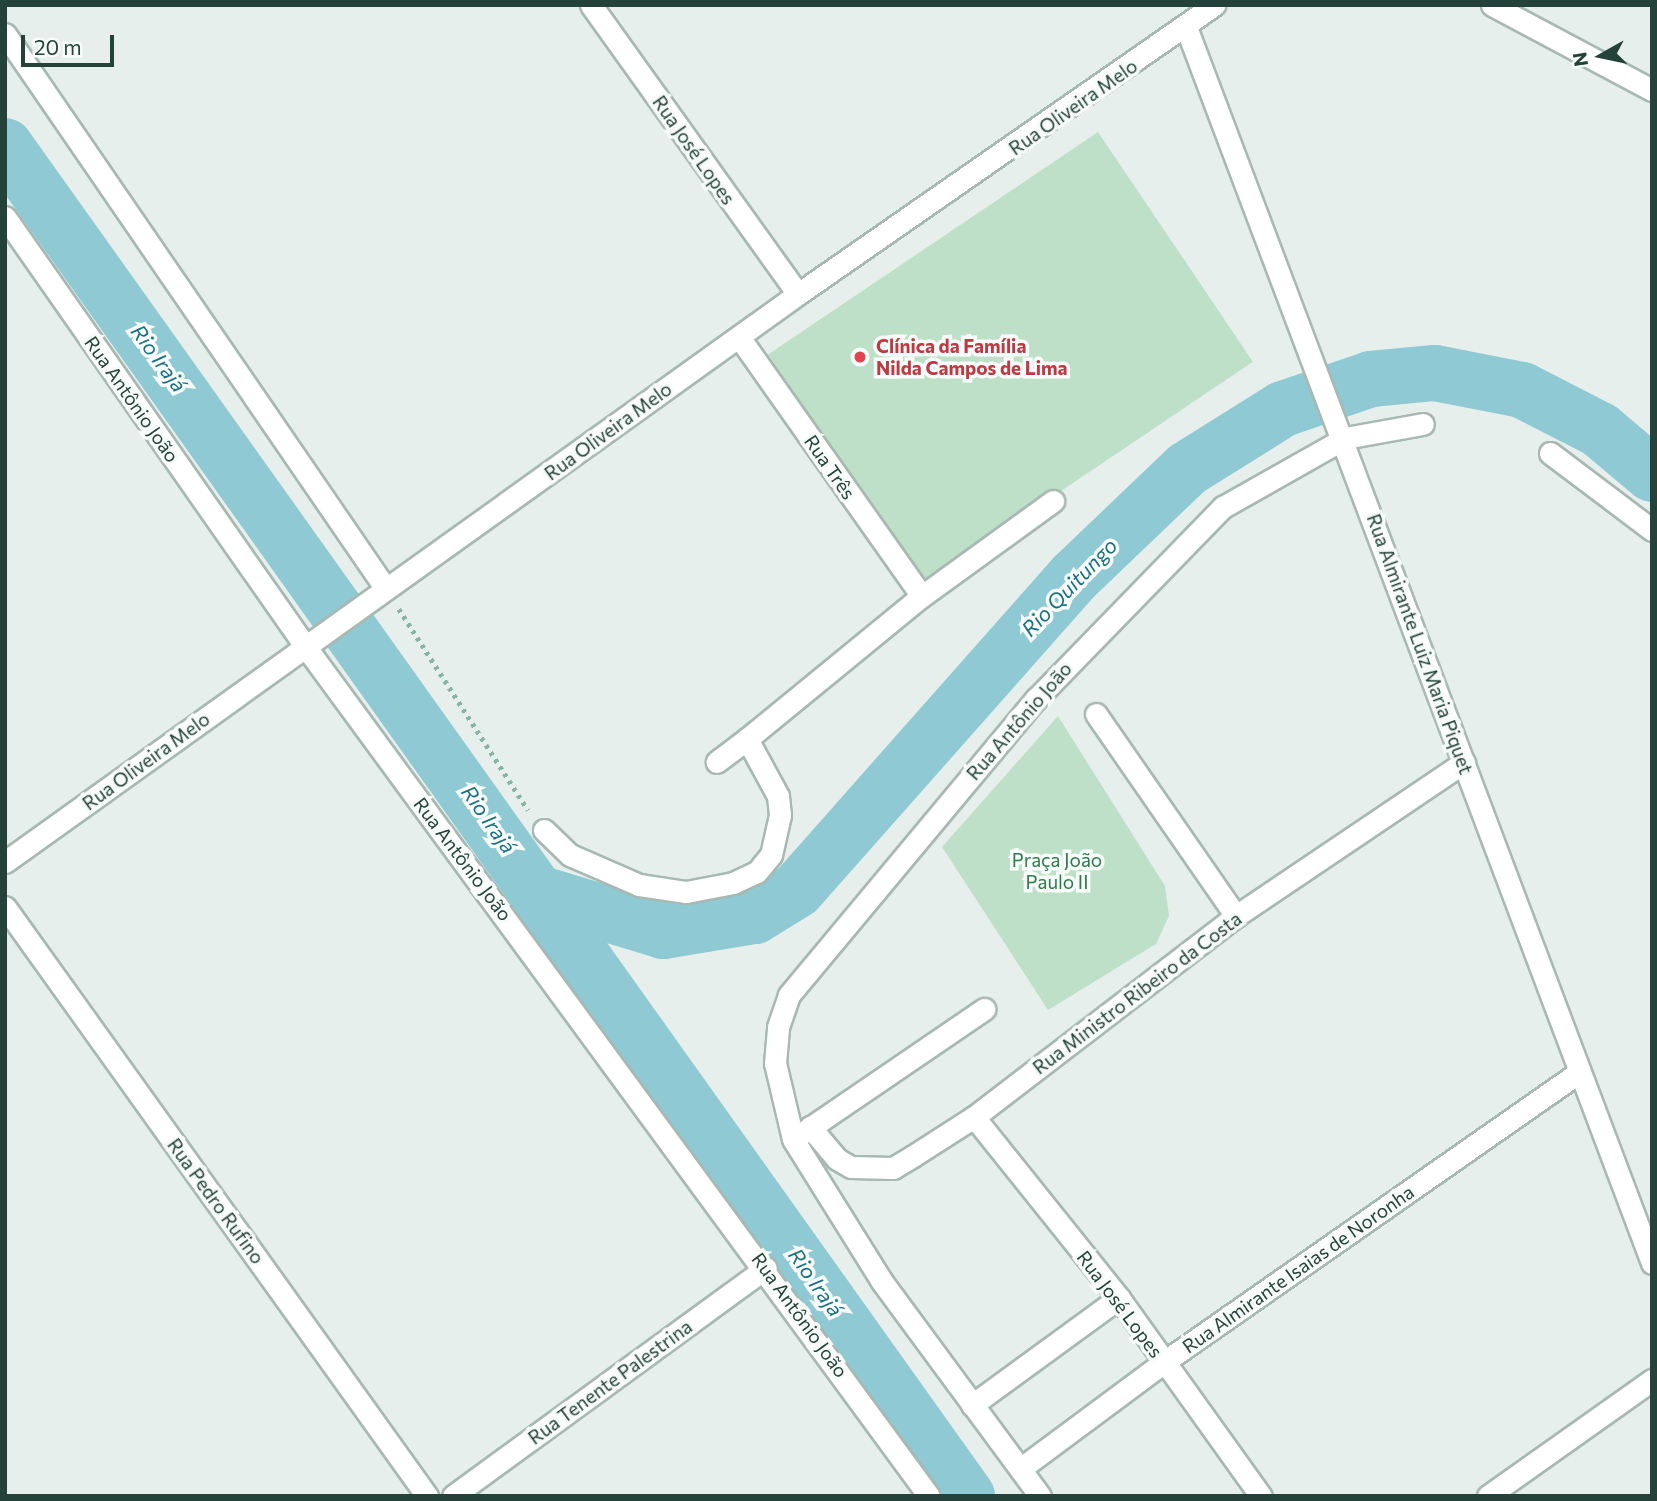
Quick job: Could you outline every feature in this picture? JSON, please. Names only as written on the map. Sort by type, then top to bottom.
[{"type":"street","name":"Rua José Lopes","points":[[591,5],[798,294]]},
{"type":"street","name":"Rua Oliveira Melo","points":[[5,862],[798,294],[1214,5]]},
{"type":"street","points":[[1492,5],[1652,90]]},
{"type":"street","name":"Rua Almirante Luiz Maria Piquet","points":[[1186,27],[1345,438],[1578,1073],[1652,1263]]},
{"type":"street","points":[[5,34],[386,589]]},
{"type":"street","name":"Rua Antônio João","points":[[5,216],[309,643],[766,1268],[929,1496]]},
{"type":"street","name":"Rua Três","points":[[739,337],[922,596]]},
{"type":"street","name":"Rua Antônio João","points":[[1040,1496],[881,1280],[802,1133],[775,1063],[778,1027],[807,968],[1036,699],[1191,536],[1260,481],[1345,438],[1423,424]]},
{"type":"street","points":[[1550,453],[1652,530]]},
{"type":"street","points":[[717,762],[922,596],[1053,501]]},
{"type":"street","points":[[1097,714],[1236,916]]},
{"type":"street","points":[[544,830],[570,855],[639,884],[686,892],[733,883],[757,872],[771,855],[780,816],[774,781],[747,739]]},
{"type":"street","name":"Rua Ministro Ribeiro da Costa","points":[[802,1133],[837,1159],[869,1170],[893,1168],[974,1117],[1236,916],[1464,762]]},
{"type":"street","name":"Rua Pedro Rufino","points":[[5,907],[427,1496]]},
{"type":"street","points":[[802,1133],[985,1009]]},
{"type":"street","name":"Rua Almirante Isaias de Noronha","points":[[1020,1469],[1164,1362],[1578,1073]]},
{"type":"street","name":"Rua José Lopes","points":[[974,1117],[1119,1298],[1261,1496]]},
{"type":"street","name":"Rua Tenente Palestrina","points":[[453,1496],[766,1268]]},
{"type":"street","points":[[972,1405],[1119,1298]]},
{"type":"street","points":[[1488,1496],[1652,1380]]},
{"type":"path","points":[[386,589],[509,786],[544,830]]},
{"type":"green space","points":[[1098,132],[1253,362],[923,584],[768,355]]},
{"type":"green space","name":"Praça João Paulo II","points":[[1058,716],[1165,886],[1169,916],[1156,944],[1048,1010],[942,847]]},
{"type":"waterway","name":"Rio Irajá","points":[[5,146],[967,1496]]},
{"type":"waterway","name":"Rio Quitungo","points":[[538,893],[663,931],[755,916],[797,890],[1074,577],[1187,469],[1283,409],[1371,379],[1435,373],[1522,390],[1600,430],[1652,474]]},
{"type":"place","name":"Clínica da Família Nilda Campos de Lima","points":[[860,357]]}]
